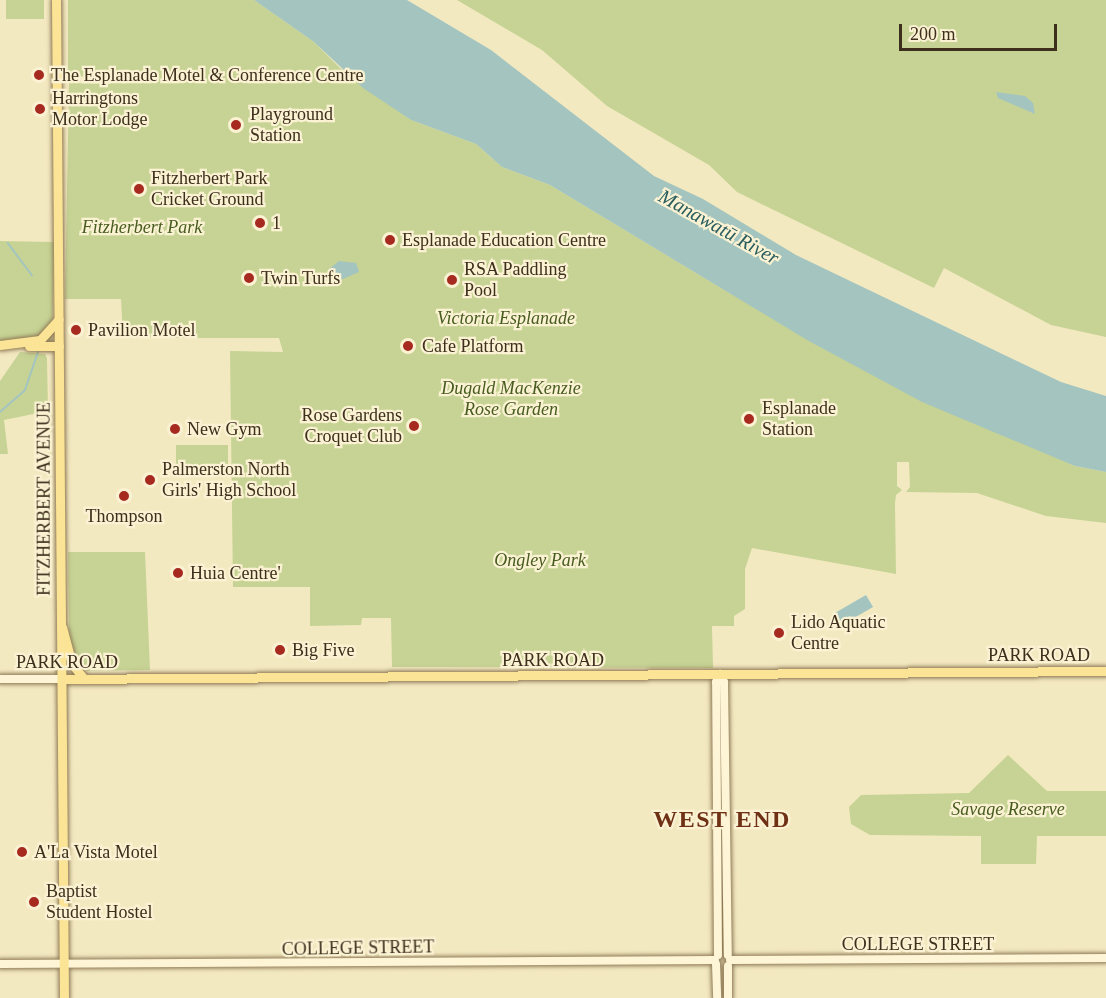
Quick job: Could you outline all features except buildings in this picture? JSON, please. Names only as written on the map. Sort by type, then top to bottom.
[{"type":"main road","name":"FITZHERBERT AVENUE","points":[[56,1],[64,998]]},
{"type":"main road","points":[[0,346],[40,340],[59,319]]},
{"type":"main road","points":[[0,346],[59,346]]},
{"type":"main road","points":[[60,623],[72,664],[84,679]]},
{"type":"main road","name":"PARK ROAD","points":[[62,678],[1106,671]]},
{"type":"street","points":[[717,998],[716,960],[722,926],[721,817],[724,682],[720,674]]},
{"type":"street","name":"PARK ROAD","points":[[0,679],[62,678]]},
{"type":"street","points":[[722,926],[729,961],[728,998]]},
{"type":"street","name":"COLLEGE STREET","points":[[729,961],[1106,958]]},
{"type":"street","points":[[716,960],[729,961]]},
{"type":"street","points":[[716,960],[729,961]]},
{"type":"street","name":"COLLEGE STREET","points":[[0,964],[716,960]]},
{"type":"green space","points":[[6,0],[44,0],[44,19],[6,19]]},
{"type":"green space","points":[[68,0],[254,0],[314,42],[340,68],[411,120],[476,144],[502,167],[550,185],[731,294],[1075,466],[1106,472],[1106,523],[1046,516],[977,493],[906,492],[910,487],[909,462],[897,462],[897,486],[902,490],[896,495],[895,503],[896,574],[752,548],[745,569],[745,609],[734,616],[734,626],[712,626],[713,668],[392,667],[391,618],[362,618],[361,625],[310,626],[310,587],[233,587],[230,351],[283,352],[279,338],[123,338],[121,299],[65,299],[69,83],[110,84],[111,77],[68,76]]},
{"type":"green space","points":[[457,0],[1106,0],[1106,337],[1051,325],[944,268],[934,288],[737,192],[709,165],[607,106],[542,50]]},
{"type":"green space","points":[[0,241],[54,242],[52,342],[0,341]]},
{"type":"green space","points":[[20,352],[45,354],[47,358],[48,411],[4,420],[8,454],[0,454],[0,381]]},
{"type":"green space","points":[[176,445],[228,445],[228,469],[176,469]]},
{"type":"green space","points":[[68,552],[145,552],[150,670],[84,671],[79,667],[69,635]]},
{"type":"green space","name":"Savage Reserve","points":[[1008,755],[1047,791],[1106,791],[1106,836],[1037,836],[1036,864],[981,864],[981,836],[870,835],[851,824],[849,807],[861,795],[969,793]]},
{"type":"water","name":"Manawatū River","points":[[254,0],[407,0],[491,50],[654,176],[703,199],[796,255],[1061,382],[1106,396],[1106,472],[1075,466],[922,402],[807,340],[550,185],[502,167],[476,144],[411,120],[363,88],[314,42]]},
{"type":"water","points":[[996,92],[1025,96],[1033,103],[1035,114],[998,98]]},
{"type":"water","points":[[339,261],[356,263],[359,272],[336,282],[328,270]]},
{"type":"water","points":[[866,595],[873,607],[839,627],[832,614]]},
{"type":"waterway","points":[[8,243],[32,275]]},
{"type":"waterway","points":[[0,412],[25,390],[39,349]]},
{"type":"place","name":"The Esplanade Motel & Conference Centre","points":[[39,75]]},
{"type":"place","name":"Harringtons Motor Lodge","points":[[40,109]]},
{"type":"place","name":"Playground Station","points":[[236,125]]},
{"type":"place","name":"Fitzherbert Park Cricket Ground","points":[[139,189]]},
{"type":"place","name":"1","points":[[260,223]]},
{"type":"place","name":"Esplanade Education Centre","points":[[390,240]]},
{"type":"place","name":"Twin Turfs","points":[[249,278]]},
{"type":"place","name":"RSA Paddling Pool","points":[[452,280]]},
{"type":"place","name":"Pavilion Motel","points":[[76,330]]},
{"type":"place","name":"Cafe Platform","points":[[408,346]]},
{"type":"place","name":"Esplanade Station","points":[[749,419]]},
{"type":"place","name":"Rose Gardens Croquet Club","points":[[414,426]]},
{"type":"place","name":"New Gym","points":[[175,429]]},
{"type":"place","name":"Palmerston North Girls' High School","points":[[150,480]]},
{"type":"place","name":"Thompson","points":[[124,496]]},
{"type":"place","name":"Huia Centre'","points":[[178,573]]},
{"type":"place","name":"Lido Aquatic Centre","points":[[779,633]]},
{"type":"place","name":"Big Five","points":[[280,650]]},
{"type":"place","name":"A'La Vista Motel","points":[[22,852]]},
{"type":"place","name":"Baptist Student Hostel","points":[[34,902]]},
{"type":"district","name":"WEST END","points":[[722,820]]},
{"type":"park label","name":"Fitzherbert Park","points":[[142,227]]},
{"type":"park label","name":"Victoria Esplanade","points":[[506,318]]},
{"type":"park label","name":"Dugald MacKenzie Rose Garden","points":[[511,399]]},
{"type":"park label","name":"Ongley Park","points":[[540,560]]}]
